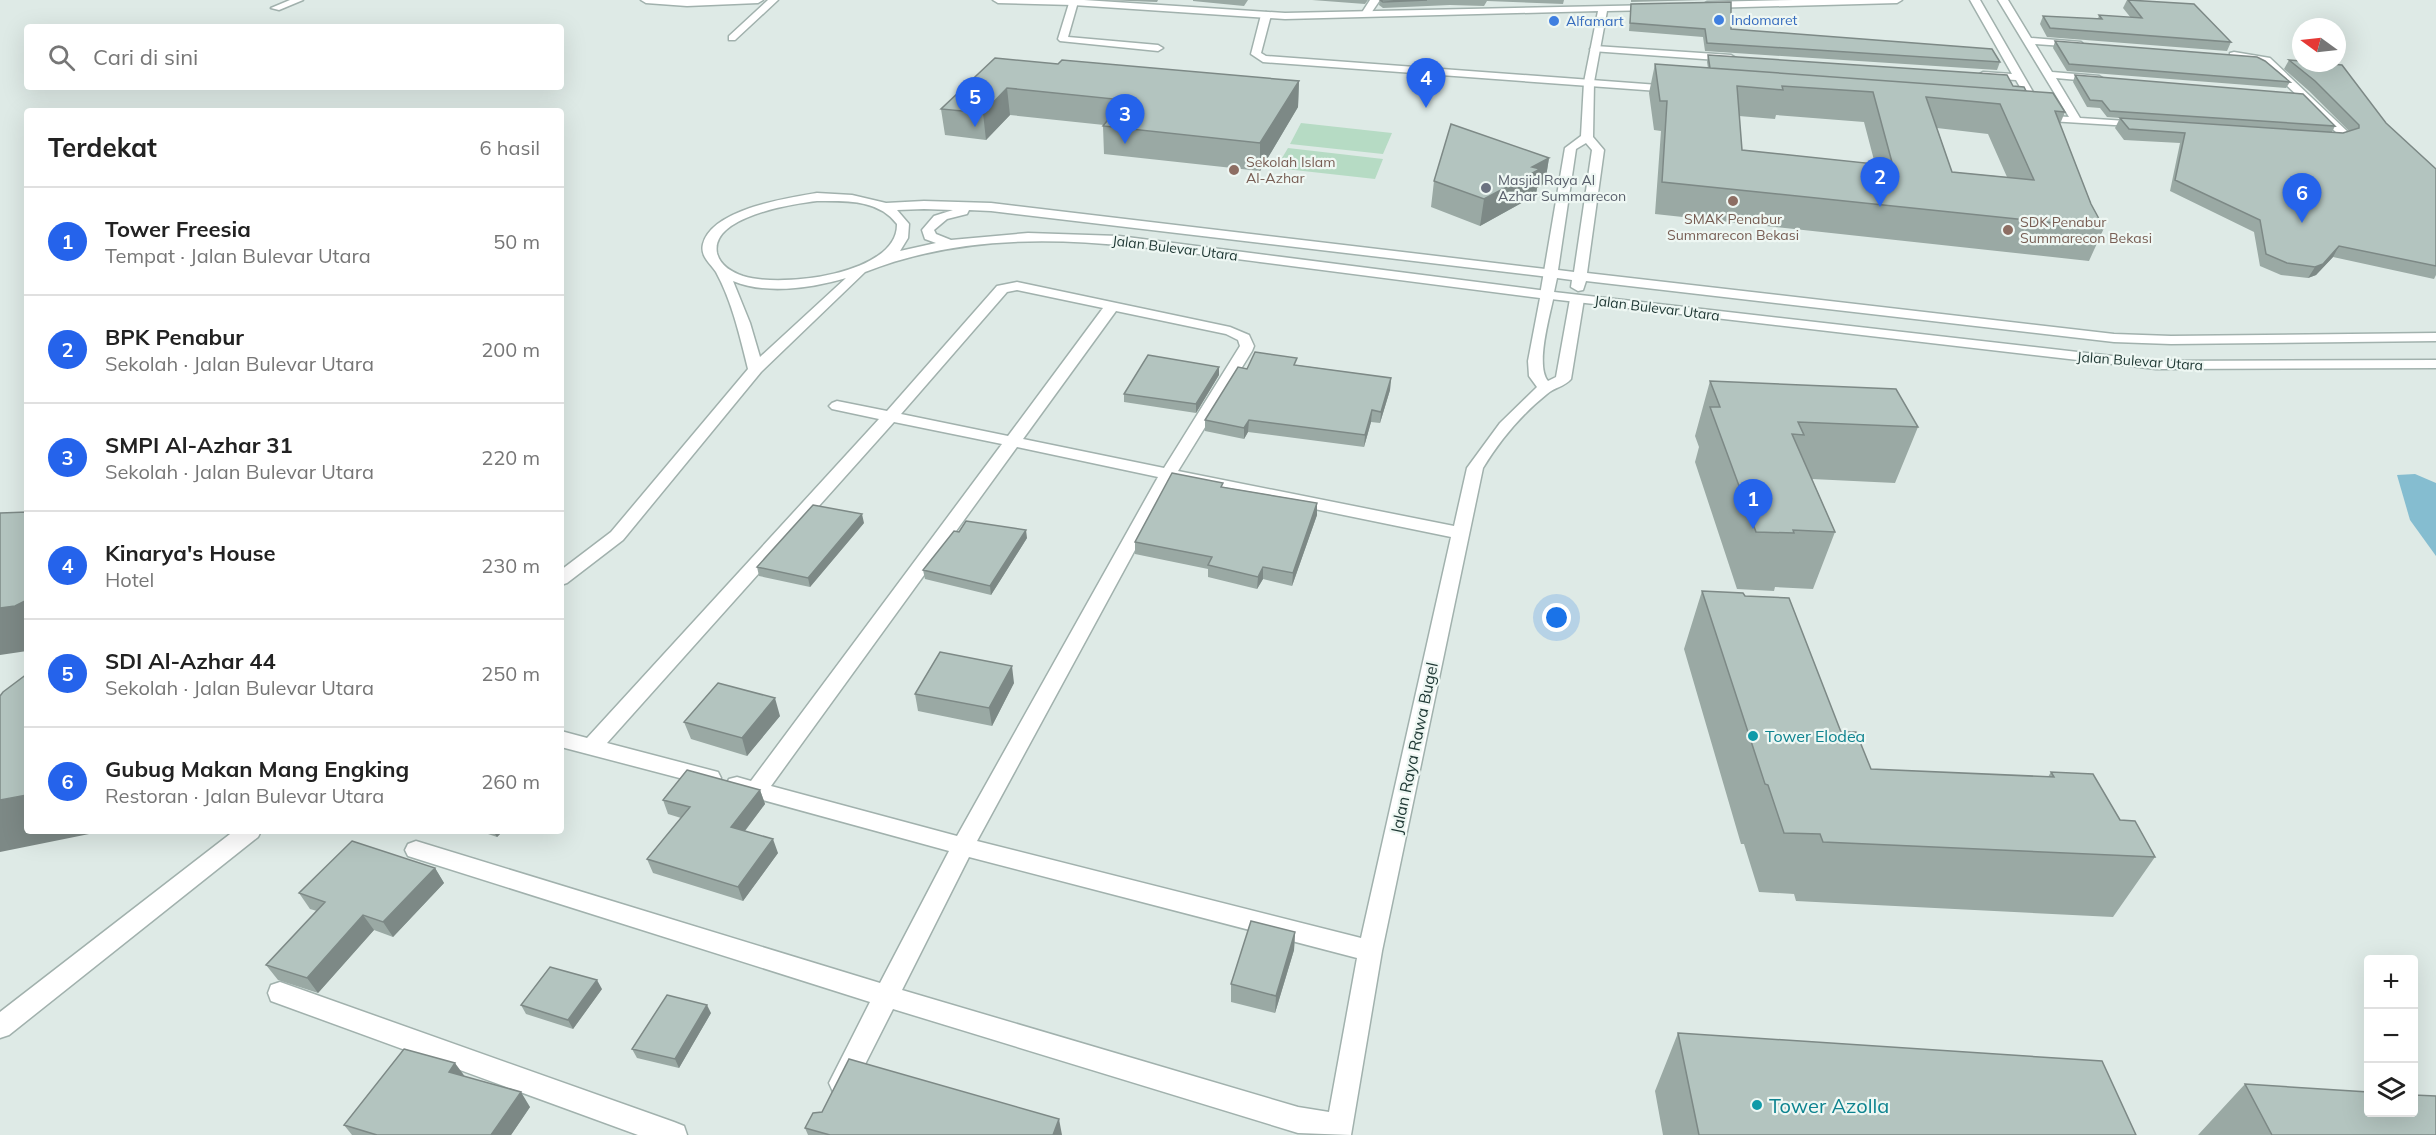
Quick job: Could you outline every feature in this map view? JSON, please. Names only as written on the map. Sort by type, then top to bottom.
[{"type":"street","points":[[276,8],[298,0]]},
{"type":"street","points":[[646,0],[758,0]]},
{"type":"street","points":[[732,39],[773,0]]},
{"type":"street","points":[[998,0],[1073,2],[1266,15],[1603,8],[1644,3],[1665,6]]},
{"type":"street","points":[[1366,14],[1375,0]]},
{"type":"street","points":[[1696,6],[1897,0]]},
{"type":"street","points":[[1975,0],[2043,118]]},
{"type":"street","points":[[2003,0],[2078,121]]},
{"type":"street","points":[[1073,2],[1063,39],[1158,48]]},
{"type":"street","points":[[1545,387],[1536,375],[1535,361],[1571,148],[1587,137],[1588,82],[1603,8]]},
{"type":"street","points":[[1266,15],[1256,54],[1263,59],[1688,91]]},
{"type":"street","points":[[2028,41],[2087,45]]},
{"type":"street","points":[[1595,50],[1746,59]]},
{"type":"street","points":[[2221,54],[2264,59],[2346,136],[2342,138],[2314,136]]},
{"type":"street","points":[[1972,74],[2019,77]]},
{"type":"street","points":[[2051,75],[2109,80]]},
{"type":"street","points":[[2281,93],[2304,95]]},
{"type":"street","points":[[2031,117],[2148,126]]},
{"type":"street","name":"Jalan Raya Rawa Bugel","points":[[1338,1131],[1370,951],[1474,468],[1517,413],[1545,387],[1563,379],[1598,150],[1587,137]]},
{"type":"street","name":"Jalan Bulevar Utara","points":[[756,369],[743,323],[721,269],[712,261],[709,252],[711,243],[727,224],[757,209],[796,199],[817,197],[855,199],[885,207],[924,205],[991,207],[2114,338],[2182,340],[2436,337]]},
{"type":"street","points":[[721,269],[734,276],[772,284],[819,281],[862,270],[882,260],[898,246],[904,231],[899,218],[885,207]]},
{"type":"street","points":[[947,243],[930,236],[928,230],[930,224],[938,218],[951,214],[991,207]]},
{"type":"street","name":"Jalan Bulevar Utara","points":[[882,260],[947,243],[1016,236],[1090,238],[1577,299],[2156,365],[2436,364]]},
{"type":"street","points":[[564,577],[617,536],[756,369],[862,270]]},
{"type":"street","points":[[591,747],[1005,288],[1017,286],[1113,305],[1234,332],[1245,340],[1245,351],[1168,474],[963,846],[831,1103]]},
{"type":"street","points":[[756,790],[1113,305]]},
{"type":"street","points":[[837,406],[1460,533]]},
{"type":"street","points":[[564,740],[1370,951]]},
{"type":"street","points":[[0,1027],[246,834]]},
{"type":"street","points":[[416,850],[886,996],[1338,1131]]},
{"type":"street","points":[[280,993],[674,1135]]},
{"type":"green space","points":[[1301,123],[1392,133],[1383,154],[1290,144]]},
{"type":"green space","points":[[1288,148],[1383,159],[1375,179],[1276,168]]},
{"type":"water","points":[[2415,474],[2436,483],[2436,556],[2410,520],[2397,475]]},
{"type":"building","points":[[1380,0],[1427,0],[1383,2]]},
{"type":"building","points":[[2128,0],[2194,4],[2231,42],[2050,28],[2043,16],[2102,19],[2099,15],[2142,18]]},
{"type":"building","points":[[1731,2],[1731,29],[1992,49],[2000,62],[1707,43],[1705,29],[1630,23],[1631,4]]},
{"type":"building","points":[[2055,41],[2257,57],[2290,82],[2069,64]]},
{"type":"building","points":[[1708,55],[2007,75],[2013,86],[2024,87],[2026,91],[1710,68]]},
{"type":"building","points":[[995,58],[1058,64],[1062,60],[1299,81],[1260,143],[1103,126],[1124,100],[1007,88],[983,113],[941,109]]},
{"type":"building","points":[[1655,64],[2053,93],[2065,112],[2055,111],[2091,204],[2104,228],[1662,182],[1667,101],[1660,101]],"holes":[[[1737,86],[1783,90],[1782,86],[1873,92],[1893,166],[1742,150]],[[1926,97],[2000,104],[2034,180],[1952,172]]]},
{"type":"building","points":[[2346,70],[2386,123],[2436,169],[2436,266],[2339,246],[2323,264],[2315,267],[2287,263],[2266,254],[2260,220],[2175,180],[2185,133],[2129,129],[2120,118],[2343,133],[2359,128],[2359,125],[2304,72]]},
{"type":"building","points":[[2075,75],[2303,94],[2335,126],[2110,111],[2102,101],[2090,100]]},
{"type":"building","points":[[1451,124],[1549,158],[1532,167],[1540,169],[1484,199],[1434,181]]},
{"type":"building","points":[[1255,352],[1297,358],[1294,365],[1391,378],[1381,412],[1372,410],[1365,435],[1249,420],[1244,428],[1205,420],[1238,367],[1247,369]]},
{"type":"building","points":[[1148,355],[1219,367],[1196,404],[1124,394]]},
{"type":"building","points":[[1710,381],[1896,389],[1918,427],[1798,422],[1804,435],[1792,434],[1835,532],[1793,530],[1794,533],[1756,532],[1710,407],[1720,407]]},
{"type":"building","points":[[1172,473],[1223,483],[1221,487],[1317,503],[1293,573],[1263,567],[1258,577],[1208,565],[1212,557],[1135,542]]},
{"type":"building","points":[[813,505],[862,514],[808,578],[757,567]]},
{"type":"building","points":[[24,512],[24,602],[15,606],[0,608],[0,513]]},
{"type":"building","points":[[966,521],[1026,530],[990,586],[923,570],[954,531],[959,532]]},
{"type":"building","points":[[1702,591],[1789,598],[1841,732],[1856,732],[1871,769],[2054,777],[2051,772],[2093,774],[2120,820],[2135,821],[2155,857],[1823,842],[1820,834],[1784,833],[1768,785],[1765,784]]},
{"type":"building","points":[[940,652],[1012,666],[989,708],[915,694]]},
{"type":"building","points":[[24,676],[24,796],[0,800],[0,696]]},
{"type":"building","points":[[718,683],[775,698],[742,738],[684,722]]},
{"type":"building","points":[[687,770],[760,790],[731,827],[773,839],[738,887],[647,859],[690,807],[663,800]]},
{"type":"building","points":[[352,841],[435,868],[383,922],[363,915],[307,978],[266,965],[325,902],[299,893]]},
{"type":"building","points":[[1251,921],[1295,932],[1276,996],[1231,984]]},
{"type":"building","points":[[550,967],[597,980],[568,1020],[521,1005]]},
{"type":"building","points":[[667,995],[707,1005],[675,1059],[632,1049]]},
{"type":"building","points":[[1678,1033],[2102,1061],[2136,1135],[1699,1135]]},
{"type":"building","points":[[404,1049],[455,1063],[449,1072],[521,1092],[491,1135],[377,1135],[344,1125]]},
{"type":"building","points":[[849,1059],[1059,1119],[1053,1135],[830,1135],[805,1128],[813,1113],[822,1112]]},
{"type":"building","points":[[2245,1084],[2364,1092],[2364,1117],[2418,1117],[2418,1095],[2436,1096],[2436,1135],[2272,1135]]},
{"type":"place","name":"Indomaret","points":[[1719,20]]},
{"type":"place","name":"Alfamart","points":[[1554,21]]},
{"type":"place","name":"Kinarya's House","points":[[1426,108]]},
{"type":"place","name":"SDI Al-Azhar 44","points":[[975,127]]},
{"type":"place","name":"SMPI Al-Azhar 31","points":[[1125,144]]},
{"type":"place","name":"Sekolah Islam Al-Azhar","points":[[1234,170]]},
{"type":"place","name":"Masjid Raya Al Azhar Summarecon","points":[[1486,188]]},
{"type":"place","name":"SMAK Penabur Summarecon Bekasi","points":[[1733,201]]},
{"type":"place","name":"BPK Penabur","points":[[1880,207]]},
{"type":"place","name":"Gubug Makan Mang Engking","points":[[2302,223]]},
{"type":"place","name":"SDK Penabur Summarecon Bekasi","points":[[2008,230]]},
{"type":"place","name":"Tower Freesia","points":[[1753,529]]},
{"type":"place","name":"Tower Elodea","points":[[1753,736]]},
{"type":"place","name":"Tower Azolla","points":[[1757,1105]]}]
